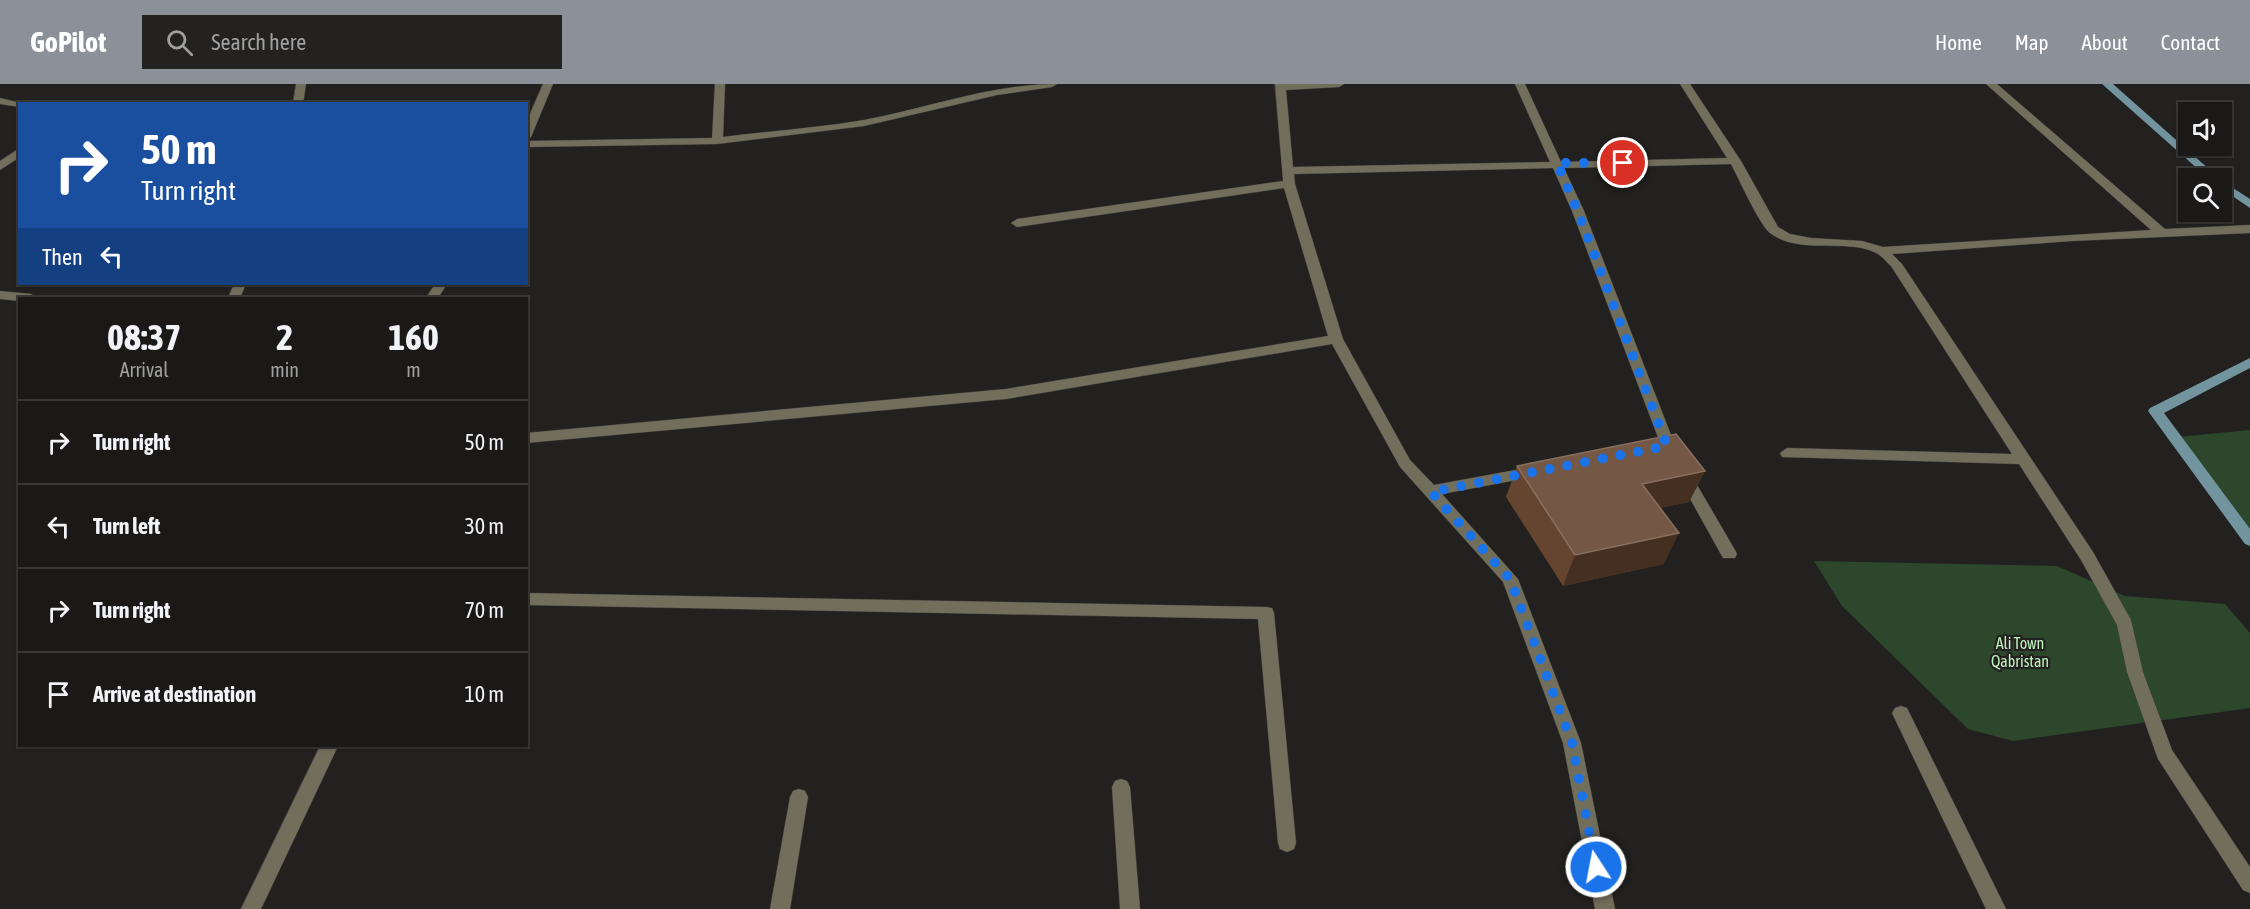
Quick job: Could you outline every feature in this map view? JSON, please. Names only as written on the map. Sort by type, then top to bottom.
[{"type":"street","points":[[298,102],[301,84]]},
{"type":"street","points":[[528,132],[548,84]]},
{"type":"street","points":[[717,141],[720,84]]},
{"type":"street","points":[[528,144],[717,141],[864,123],[995,88],[1053,84]]},
{"type":"street","points":[[1339,84],[1280,86],[1289,177],[1336,339],[1405,463],[1510,579],[1572,743],[1605,909]]},
{"type":"street","points":[[1520,84],[1582,223],[1662,447],[1729,554]]},
{"type":"street","points":[[1685,84],[1735,161],[1773,229],[1786,237],[1811,242],[1862,245],[1882,251],[2072,237],[2250,229]]},
{"type":"street","points":[[1991,84],[2163,234]]},
{"type":"street","points":[[0,101],[18,104]]},
{"type":"street","points":[[0,167],[18,153]]},
{"type":"street","points":[[1017,223],[1289,177],[1557,163],[1735,161]]},
{"type":"street","points":[[1882,251],[1896,264],[2087,556],[2125,625],[2135,672],[2164,753],[2250,885]]},
{"type":"street","points":[[0,295],[21,297]]},
{"type":"street","points":[[528,438],[1006,394],[1336,339]]},
{"type":"street","points":[[1787,453],[2022,459]]},
{"type":"street","points":[[1431,492],[1544,470]]},
{"type":"street","points":[[528,599],[1266,613],[1287,843]]},
{"type":"street","points":[[1901,713],[1996,909]]},
{"type":"street","points":[[251,909],[329,747]]},
{"type":"street","points":[[1121,787],[1130,909]]},
{"type":"street","points":[[780,909],[799,797]]},
{"type":"green space","points":[[2250,430],[2250,541],[2167,438]]},
{"type":"green space","name":"Ali Town Qabristan","points":[[1814,561],[2057,566],[2125,596],[2225,604],[2250,633],[2250,708],[2013,741],[1968,729],[1842,606]]},
{"type":"building","points":[[1676,434],[1705,471],[1642,484],[1679,533],[1575,555],[1517,466]]},
{"type":"waterway","points":[[2107,84],[2203,168]]},
{"type":"waterway","points":[[2232,191],[2250,204]]},
{"type":"waterway","points":[[2250,362],[2155,411],[2250,540]]},
{"type":"route","points":[[1596,867],[1572,743],[1510,579],[1431,492],[1667,446],[1578,212],[1557,163],[1623,163]]}]
